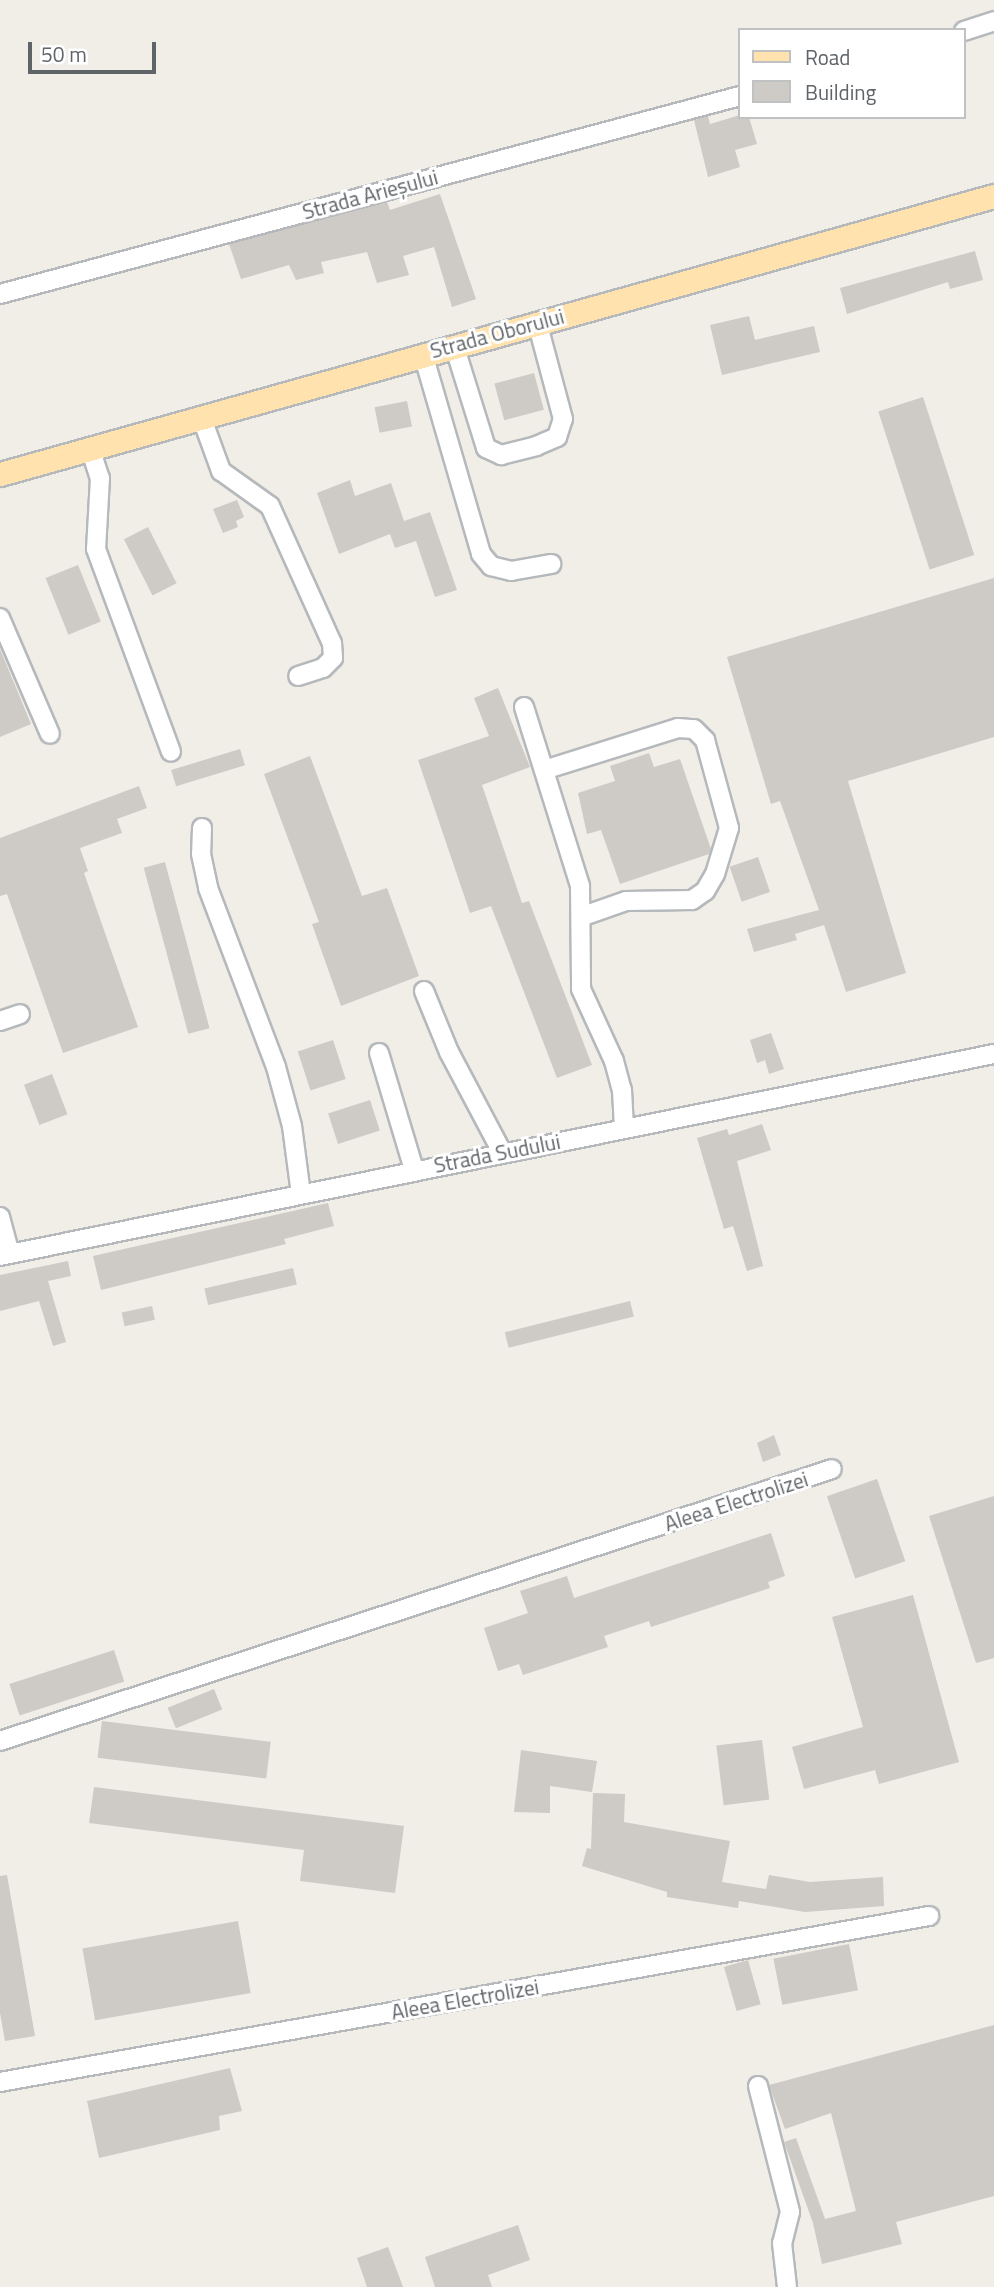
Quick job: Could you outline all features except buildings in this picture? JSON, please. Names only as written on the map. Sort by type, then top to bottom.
[{"type":"main road","name":"Strada Oborului","points":[[0,474],[994,195]]},
{"type":"street","points":[[966,30],[994,21]]},
{"type":"street","name":"Strada Arieșului","points":[[0,294],[738,97]]},
{"type":"street","points":[[454,345],[486,447],[502,455],[536,446],[557,437],[563,419],[537,322]]},
{"type":"street","points":[[423,354],[481,554],[491,566],[511,571],[551,564]]},
{"type":"street","points":[[201,416],[221,471],[270,506],[332,643],[332,658],[323,668],[298,676]]},
{"type":"street","points":[[90,448],[100,478],[96,549],[171,752]]},
{"type":"street","points":[[0,618],[50,734]]},
{"type":"street","points":[[524,707],[580,886],[583,916],[578,960],[581,989],[614,1061],[622,1090],[624,1128]]},
{"type":"street","points":[[544,770],[678,728],[694,729],[705,740],[729,828],[715,874],[705,891],[692,900],[626,901],[583,916]]},
{"type":"street","points":[[202,828],[201,854],[208,888],[276,1068],[292,1126],[301,1194]]},
{"type":"street","points":[[424,991],[453,1062],[502,1152]]},
{"type":"street","points":[[0,1021],[20,1014]]},
{"type":"street","points":[[379,1053],[414,1170]]},
{"type":"street","name":"Strada Sudului","points":[[5,1255],[994,1054]]},
{"type":"street","points":[[0,1217],[5,1255]]},
{"type":"street","name":"Aleea Electrolizei","points":[[0,1741],[832,1469]]},
{"type":"street","name":"Aleea Electrolizei","points":[[0,2082],[929,1916]]},
{"type":"street","points":[[758,2086],[790,2212],[782,2243],[787,2287]]}]
